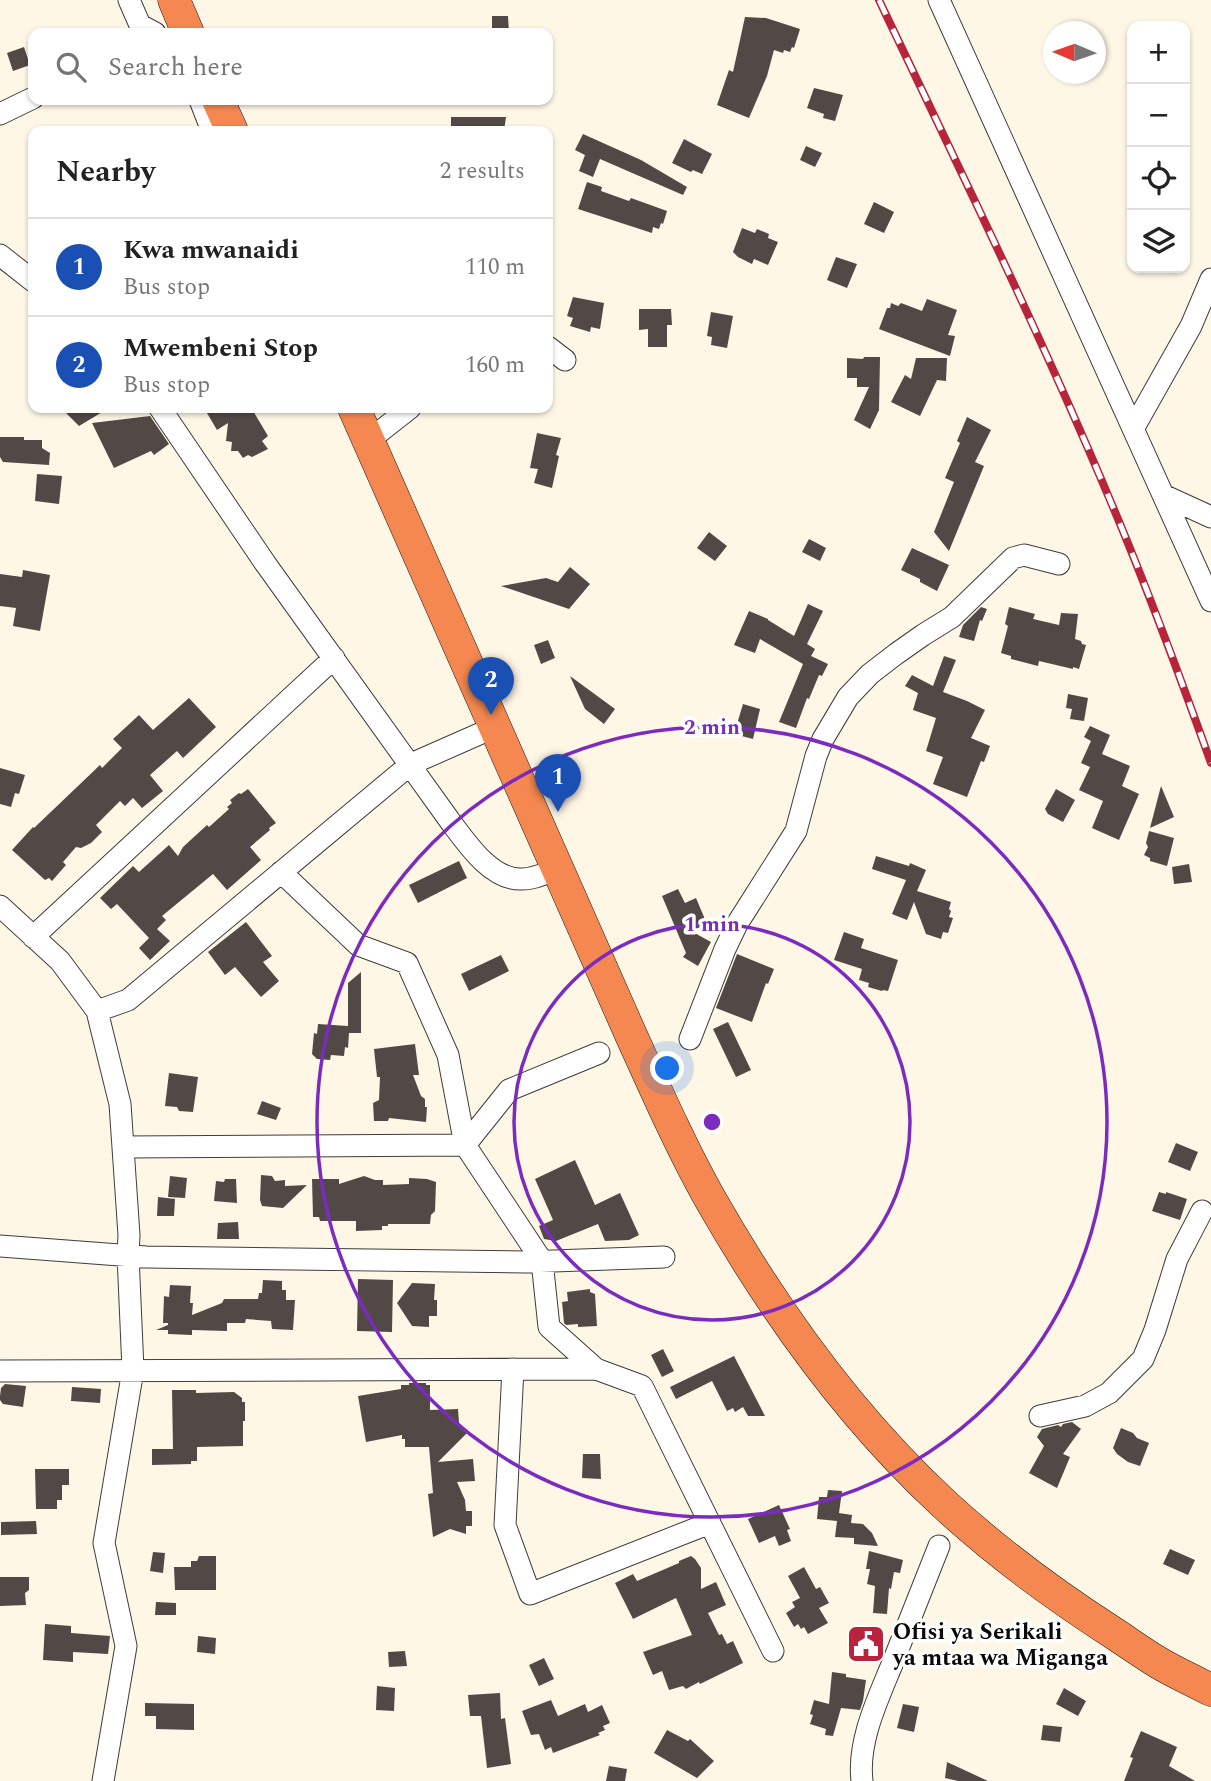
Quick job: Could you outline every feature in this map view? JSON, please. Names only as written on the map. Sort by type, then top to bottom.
[{"type":"highway","points":[[174,0],[186,28]]},
{"type":"highway","points":[[220,105],[230,126]]},
{"type":"highway","points":[[356,413],[669,1119],[708,1196],[785,1318],[837,1387],[882,1440],[943,1502],[1018,1567],[1081,1612],[1159,1663],[1211,1690]]},
{"type":"street","points":[[129,0],[140,25],[146,28]]},
{"type":"street","points":[[939,0],[1211,601]]},
{"type":"street","points":[[0,114],[28,100]]},
{"type":"street","points":[[202,105],[210,126]]},
{"type":"street","points":[[0,255],[28,277]]},
{"type":"street","points":[[1133,429],[1191,326],[1211,279]]},
{"type":"street","points":[[553,350],[565,360]]},
{"type":"street","points":[[163,413],[265,563],[470,847],[504,877],[523,880],[558,869]]},
{"type":"street","points":[[368,441],[404,413]]},
{"type":"street","points":[[1163,495],[1211,517]]},
{"type":"street","points":[[690,1039],[724,949],[796,831],[816,756],[848,697],[870,674],[952,617],[1013,558],[1024,555],[1059,564]]},
{"type":"street","points":[[33,937],[334,658]]},
{"type":"street","points":[[97,1011],[128,1000],[411,764],[495,727]]},
{"type":"street","points":[[281,872],[358,945],[407,963],[448,1055],[465,1144],[542,1261],[549,1327],[596,1369]]},
{"type":"street","points":[[0,906],[60,961],[97,1011],[120,1104],[129,1235],[132,1370],[104,1543],[126,1646],[103,1781]]},
{"type":"street","points":[[465,1144],[509,1090],[599,1053]]},
{"type":"street","points":[[123,1147],[465,1144]]},
{"type":"street","points":[[1040,1416],[1085,1406],[1109,1393],[1143,1359],[1177,1259],[1202,1211]]},
{"type":"street","points":[[0,1246],[128,1255],[542,1261],[664,1257]]},
{"type":"street","points":[[513,1369],[505,1525],[530,1594],[710,1523]]},
{"type":"street","points":[[0,1371],[596,1369],[642,1386],[773,1651]]},
{"type":"street","points":[[857,1778],[864,1742],[876,1707],[939,1546]]},
{"type":"building","points":[[492,16],[508,16],[509,28],[492,28]]},
{"type":"building","points":[[745,17],[766,18],[800,29],[790,52],[774,50],[767,76],[749,118],[717,105],[729,70],[733,72]]},
{"type":"building","points":[[24,47],[28,66],[13,71],[7,53]]},
{"type":"building","points":[[814,88],[843,95],[835,121],[823,118],[824,114],[807,108]]},
{"type":"building","points":[[451,117],[506,117],[505,126],[451,126]]},
{"type":"building","points":[[583,134],[641,160],[687,187],[683,195],[600,159],[593,177],[579,171],[585,155],[575,150]]},
{"type":"building","points":[[684,139],[712,154],[702,174],[672,163]]},
{"type":"building","points":[[806,146],[822,153],[815,167],[800,160]]},
{"type":"building","points":[[587,182],[602,187],[601,191],[667,211],[663,224],[661,223],[659,229],[653,227],[652,233],[578,209]]},
{"type":"building","points":[[874,202],[894,212],[884,233],[864,224]]},
{"type":"building","points":[[742,228],[755,233],[757,229],[778,242],[768,265],[754,259],[752,264],[733,252]]},
{"type":"building","points":[[836,257],[857,264],[847,288],[827,280]]},
{"type":"building","points":[[573,297],[604,303],[600,329],[591,327],[590,332],[570,326],[573,318],[567,316]]},
{"type":"building","points":[[927,299],[957,310],[948,335],[955,336],[950,356],[879,329],[891,303],[898,306],[901,303],[922,311]]},
{"type":"building","points":[[639,309],[671,309],[672,325],[667,325],[667,347],[648,347],[648,329],[639,330]]},
{"type":"building","points":[[711,312],[733,316],[727,348],[711,345],[712,337],[707,336]]},
{"type":"building","points":[[880,357],[879,410],[870,429],[854,420],[869,387],[857,387],[857,378],[847,378],[847,358]]},
{"type":"building","points":[[916,358],[947,358],[946,381],[937,380],[920,416],[891,402],[905,375],[911,379]]},
{"type":"building","points":[[66,413],[101,413],[79,426]]},
{"type":"building","points":[[207,413],[254,413],[268,436],[262,441],[268,449],[252,457],[248,455],[243,458],[238,451],[231,451],[232,442],[226,441],[228,423],[217,430]]},
{"type":"building","points":[[150,416],[169,444],[154,455],[151,451],[114,468],[92,423]]},
{"type":"building","points":[[967,417],[991,430],[975,462],[984,466],[949,551],[934,532],[954,482],[945,478],[960,443],[957,441]]},
{"type":"building","points":[[537,433],[561,438],[552,488],[534,483],[538,469],[530,468]]},
{"type":"building","points":[[0,437],[42,440],[42,448],[50,453],[49,465],[3,462],[0,457]]},
{"type":"building","points":[[37,474],[62,476],[59,504],[35,501]]},
{"type":"building","points":[[709,532],[727,546],[715,561],[697,548]]},
{"type":"building","points":[[809,539],[826,548],[820,561],[802,552]]},
{"type":"building","points":[[912,548],[949,565],[937,591],[901,570]]},
{"type":"building","points":[[570,567],[590,584],[569,609],[501,586],[546,578],[558,582]]},
{"type":"building","points":[[23,570],[50,575],[40,631],[13,626],[16,608],[0,606],[0,574],[22,577]]},
{"type":"building","points":[[808,604],[823,611],[807,644],[815,649],[811,656],[828,664],[822,676],[819,675],[809,699],[807,698],[796,728],[779,722],[803,664],[760,639],[755,653],[734,645],[749,611],[768,619],[794,636]]},
{"type":"building","points":[[981,607],[987,609],[982,621],[980,620],[974,641],[959,637],[963,625]]},
{"type":"building","points":[[1009,607],[1035,614],[1033,619],[1059,625],[1061,613],[1078,614],[1075,639],[1086,645],[1079,669],[1039,661],[1038,666],[1011,659],[1011,656],[1001,653],[1008,626],[1005,624]]},
{"type":"building","points":[[548,640],[555,658],[541,664],[534,645]]},
{"type":"building","points":[[944,656],[956,660],[943,692],[985,710],[971,738],[990,746],[967,797],[933,784],[943,757],[926,751],[936,718],[913,710],[918,693],[905,686],[912,675],[933,686]]},
{"type":"building","points":[[570,676],[615,709],[604,724],[585,709]]},
{"type":"building","points":[[1068,694],[1088,698],[1084,721],[1070,719],[1072,709],[1066,708]]},
{"type":"building","points":[[189,698],[216,727],[183,758],[177,751],[150,775],[163,791],[142,808],[133,798],[125,806],[120,801],[96,825],[102,832],[91,843],[81,848],[76,847],[63,862],[66,865],[52,881],[49,878],[45,880],[12,850],[33,827],[122,748],[113,739],[139,715],[153,730]]},
{"type":"building","points":[[743,704],[760,709],[753,739],[734,734]]},
{"type":"building","points":[[1090,726],[1110,735],[1102,754],[1130,766],[1122,786],[1139,794],[1119,840],[1092,828],[1103,801],[1079,790],[1090,767],[1081,763],[1091,741],[1084,737]]},
{"type":"building","points":[[0,768],[25,775],[19,794],[15,793],[11,807],[0,804]]},
{"type":"building","points":[[1161,786],[1174,817],[1150,828]]},
{"type":"building","points":[[248,789],[276,823],[250,847],[261,860],[227,890],[213,874],[162,916],[166,920],[157,929],[170,941],[150,960],[139,948],[149,938],[117,904],[111,909],[100,898],[133,866],[139,872],[169,845],[178,856],[183,847],[229,809],[227,807],[232,803],[230,800]]},
{"type":"building","points":[[1056,789],[1075,800],[1063,822],[1048,814],[1045,809]]},
{"type":"building","points":[[1149,831],[1174,838],[1167,866],[1150,861],[1150,858],[1144,855],[1148,847],[1146,843]]},
{"type":"building","points":[[876,856],[909,866],[910,863],[926,870],[917,891],[951,902],[949,917],[953,918],[948,933],[943,932],[941,939],[926,934],[914,902],[907,920],[892,914],[906,880],[872,869]]},
{"type":"building","points":[[459,861],[467,878],[418,903],[409,885]]},
{"type":"building","points":[[1189,864],[1192,882],[1174,884],[1172,867]]},
{"type":"building","points":[[678,889],[685,903],[696,898],[707,924],[691,931],[711,942],[698,966],[683,957],[686,953],[662,896]]},
{"type":"building","points":[[246,922],[272,956],[263,962],[279,981],[261,997],[235,967],[225,975],[208,952]]},
{"type":"building","points":[[844,932],[864,939],[861,948],[898,960],[888,991],[868,987],[869,983],[859,980],[862,969],[834,960]]},
{"type":"building","points":[[737,954],[774,969],[752,1022],[716,1008]]},
{"type":"building","points":[[501,955],[509,971],[469,991],[461,974]]},
{"type":"building","points":[[361,972],[361,1033],[349,1033],[348,1048],[345,1047],[344,1056],[331,1055],[330,1060],[317,1059],[312,1054],[314,1033],[317,1034],[318,1024],[348,1026],[348,983]]},
{"type":"building","points":[[728,1022],[751,1070],[736,1077],[713,1029]]},
{"type":"building","points":[[415,1044],[419,1075],[413,1075],[421,1096],[425,1099],[426,1122],[389,1118],[388,1121],[374,1121],[373,1103],[379,1100],[380,1077],[377,1077],[374,1049]]},
{"type":"building","points":[[169,1073],[198,1077],[193,1112],[165,1106]]},
{"type":"building","points":[[262,1101],[281,1108],[276,1120],[257,1114]]},
{"type":"building","points":[[1176,1143],[1198,1152],[1190,1171],[1168,1162]]},
{"type":"building","points":[[575,1160],[595,1205],[620,1193],[639,1235],[629,1240],[605,1241],[598,1224],[556,1241],[544,1239],[539,1226],[553,1220],[535,1179]]},
{"type":"building","points":[[261,1175],[272,1176],[275,1181],[285,1180],[285,1186],[307,1185],[283,1208],[262,1206]]},
{"type":"building","points":[[170,1176],[187,1178],[185,1198],[168,1197]]},
{"type":"building","points":[[364,1176],[383,1180],[383,1185],[409,1184],[409,1178],[436,1182],[435,1211],[431,1215],[430,1224],[388,1224],[382,1226],[382,1230],[356,1231],[356,1221],[320,1221],[319,1217],[313,1217],[312,1179],[339,1179],[339,1184]]},
{"type":"building","points":[[225,1179],[236,1179],[237,1203],[214,1201],[216,1181],[224,1182]]},
{"type":"building","points":[[1159,1192],[1187,1199],[1180,1220],[1152,1211]]},
{"type":"building","points":[[158,1197],[175,1199],[174,1216],[157,1216]]},
{"type":"building","points":[[238,1222],[239,1239],[217,1239],[218,1223]]},
{"type":"building","points":[[358,1279],[393,1280],[392,1332],[357,1331]]},
{"type":"building","points":[[263,1280],[282,1281],[286,1300],[295,1300],[293,1330],[272,1329],[271,1321],[246,1319],[245,1323],[227,1323],[227,1331],[192,1330],[192,1335],[168,1334],[168,1330],[156,1330],[168,1325],[163,1323],[164,1296],[169,1297],[170,1285],[191,1286],[192,1315],[222,1303],[224,1299],[258,1299],[259,1293],[262,1293]]},
{"type":"building","points":[[412,1283],[435,1284],[437,1316],[429,1316],[429,1327],[412,1326],[397,1303]]},
{"type":"building","points":[[590,1289],[590,1292],[595,1294],[597,1326],[566,1325],[562,1302],[568,1301],[567,1292]]},
{"type":"building","points":[[663,1349],[674,1371],[662,1377],[651,1355]]},
{"type":"building","points":[[734,1356],[765,1416],[748,1416],[743,1407],[735,1412],[733,1408],[727,1411],[712,1381],[676,1399],[670,1387]]},
{"type":"building","points":[[5,1384],[26,1386],[23,1407],[3,1404],[0,1396],[1,1388]]},
{"type":"building","points":[[401,1385],[430,1385],[430,1410],[458,1409],[459,1423],[468,1432],[438,1462],[473,1459],[475,1481],[457,1482],[465,1500],[466,1511],[472,1511],[472,1526],[466,1526],[466,1534],[450,1529],[433,1537],[428,1494],[433,1493],[429,1447],[405,1447],[402,1435],[366,1442],[358,1396],[401,1389]]},
{"type":"building","points":[[72,1387],[101,1389],[100,1403],[71,1401]]},
{"type":"building","points":[[172,1390],[196,1390],[196,1393],[234,1392],[242,1398],[242,1402],[245,1402],[243,1446],[197,1447],[197,1461],[191,1461],[191,1464],[152,1465],[152,1449],[173,1449]]},
{"type":"building","points":[[1072,1422],[1081,1429],[1063,1454],[1070,1457],[1057,1488],[1029,1473],[1044,1446],[1037,1437],[1042,1429],[1058,1425],[1061,1427]]},
{"type":"building","points":[[1121,1428],[1149,1443],[1140,1466],[1128,1462],[1113,1448]]},
{"type":"building","points":[[583,1454],[600,1454],[601,1479],[582,1478]]},
{"type":"building","points":[[35,1469],[69,1469],[69,1485],[62,1485],[62,1500],[57,1500],[57,1509],[36,1509]]},
{"type":"building","points":[[828,1490],[842,1491],[839,1513],[852,1515],[851,1523],[863,1524],[872,1533],[878,1546],[854,1544],[854,1538],[835,1537],[837,1521],[817,1519],[819,1497],[827,1497]]},
{"type":"building","points":[[779,1505],[790,1529],[787,1530],[791,1541],[779,1546],[775,1536],[759,1543],[748,1519]]},
{"type":"building","points":[[36,1521],[37,1534],[1,1535],[1,1522]]},
{"type":"building","points":[[1170,1549],[1195,1560],[1188,1575],[1163,1564]]},
{"type":"building","points":[[869,1551],[903,1560],[900,1573],[894,1572],[891,1589],[889,1588],[887,1614],[873,1613],[875,1586],[867,1584],[870,1569],[866,1569]]},
{"type":"building","points":[[153,1552],[165,1553],[163,1573],[150,1571]]},
{"type":"building","points":[[199,1556],[216,1556],[216,1590],[175,1590],[174,1567],[191,1567],[191,1561],[197,1561]]},
{"type":"building","points":[[691,1556],[701,1568],[701,1589],[716,1582],[726,1605],[708,1613],[719,1635],[722,1634],[727,1644],[733,1641],[743,1663],[700,1684],[699,1682],[686,1689],[683,1686],[669,1690],[662,1671],[653,1675],[643,1652],[692,1635],[676,1598],[633,1619],[615,1583],[633,1574],[637,1581]]},
{"type":"building","points":[[804,1567],[816,1589],[820,1587],[829,1603],[819,1608],[828,1623],[808,1634],[804,1627],[801,1629],[798,1624],[794,1627],[786,1613],[795,1607],[792,1602],[800,1598],[788,1576]]},
{"type":"building","points":[[0,1577],[29,1577],[29,1590],[25,1593],[26,1605],[0,1606]]},
{"type":"building","points":[[156,1602],[176,1603],[176,1615],[155,1615]]},
{"type":"building","points":[[45,1624],[71,1626],[71,1633],[110,1636],[108,1654],[73,1652],[73,1662],[43,1660]]},
{"type":"building","points":[[198,1636],[216,1638],[215,1654],[197,1652]]},
{"type":"building","points":[[405,1651],[407,1666],[389,1667],[388,1652]]},
{"type":"building","points":[[544,1658],[554,1679],[539,1686],[529,1665]]},
{"type":"building","points":[[832,1672],[866,1680],[860,1710],[841,1708],[833,1736],[825,1735],[826,1729],[810,1724],[814,1700],[829,1704]]},
{"type":"building","points":[[377,1686],[395,1688],[394,1711],[376,1710]]},
{"type":"building","points":[[1064,1688],[1086,1701],[1078,1716],[1056,1704]]},
{"type":"building","points":[[500,1693],[501,1719],[505,1718],[511,1764],[487,1768],[481,1716],[470,1716],[468,1695]]},
{"type":"building","points":[[551,1700],[558,1716],[585,1704],[588,1712],[602,1705],[610,1723],[603,1726],[605,1730],[598,1733],[600,1735],[553,1753],[551,1747],[545,1750],[539,1734],[531,1735],[522,1711]]},
{"type":"building","points":[[145,1703],[194,1704],[194,1730],[156,1729],[156,1716],[145,1716]]},
{"type":"building","points":[[903,1704],[919,1707],[914,1732],[897,1728]]},
{"type":"building","points":[[1043,1725],[1062,1727],[1060,1742],[1041,1740]]},
{"type":"building","points":[[667,1730],[688,1741],[690,1739],[714,1761],[697,1778],[654,1753]]},
{"type":"building","points":[[1141,1731],[1177,1747],[1169,1766],[1195,1781],[1124,1781]]},
{"type":"building","points":[[947,1762],[988,1781],[945,1778]]},
{"type":"building","points":[[609,1766],[627,1769],[625,1781],[606,1781]]},
{"type":"railway","points":[[879,0],[998,249],[1083,437],[1150,598],[1211,763]]},
{"type":"place","name":"Mwembeni Stop","points":[[491,715]]},
{"type":"place","name":"Kwa mwanaidi","points":[[558,812]]},
{"type":"place","name":"Ofisi ya Serikali ya mtaa wa Miganga","points":[[866,1644]]}]
